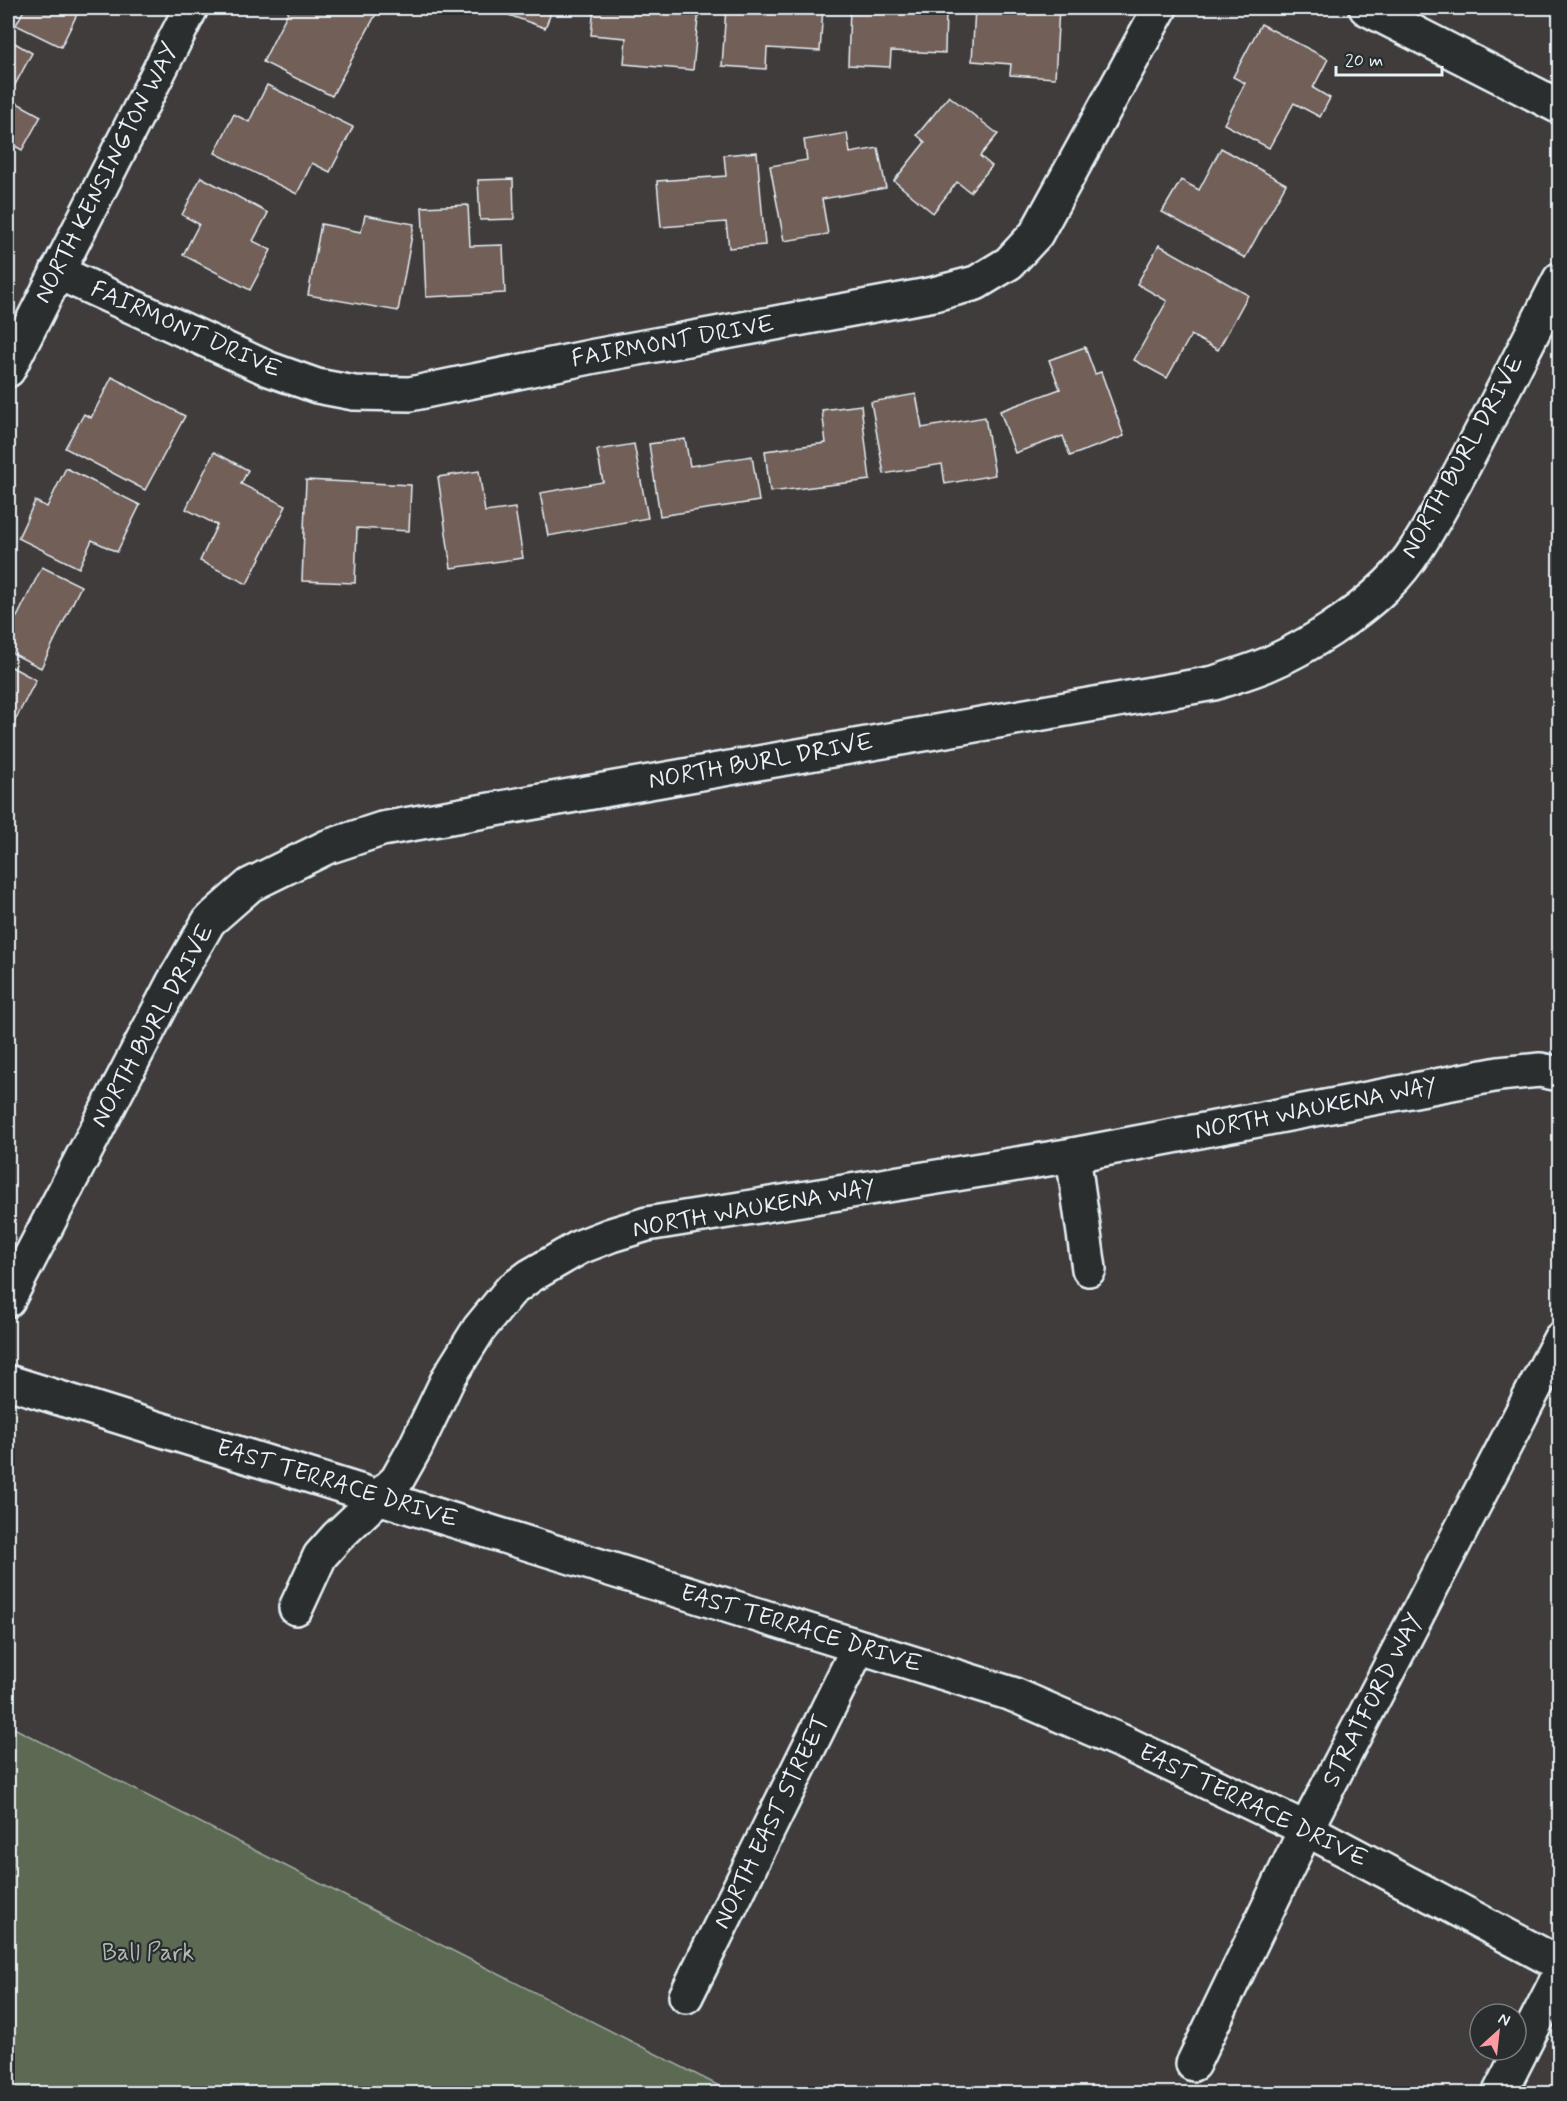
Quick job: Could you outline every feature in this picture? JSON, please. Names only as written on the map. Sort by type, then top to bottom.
[{"type":"street","name":"NORTH KENSINGTON WAY","points":[[8,370],[191,8]]},
{"type":"street","name":"FAIRMONT DRIVE","points":[[57,272],[269,369],[317,386],[354,393],[410,394],[595,356],[934,294],[976,283],[1009,262],[1036,234],[1160,8]]},
{"type":"street","points":[[1366,8],[1560,107]]},
{"type":"street","name":"NORTH BURL DRIVE","points":[[8,1300],[173,983],[209,921],[250,885],[327,847],[382,829],[1214,683],[1266,665],[1351,615],[1389,584],[1436,517],[1560,279]]},
{"type":"street","name":"NORTH WAUKENA WAY","points":[[296,1608],[320,1556],[397,1480],[449,1377],[478,1329],[510,1291],[530,1276],[580,1247],[611,1234],[647,1224],[1073,1155],[1499,1074],[1540,1070],[1560,1074]]},
{"type":"street","points":[[1073,1155],[1089,1269]]},
{"type":"street","name":"STRATFORD WAY","points":[[1193,2064],[1306,1829],[1560,1339]]},
{"type":"street","name":"EAST TERRACE DRIVE","points":[[8,1382],[1011,1694],[1125,1743],[1306,1829],[1560,1964]]},
{"type":"street","name":"NORTH EAST STREET","points":[[686,1996],[858,1648]]},
{"type":"street","points":[[1499,2094],[1560,1974]]},
{"type":"green space","name":"Ball Park","points":[[8,1725],[733,2093],[8,2093]]},
{"type":"building","points":[[25,8],[80,8],[61,47],[16,25]]},
{"type":"building","points":[[290,8],[363,8],[376,14],[332,96],[263,62]]},
{"type":"building","points":[[489,8],[553,8],[545,28]]},
{"type":"building","points":[[594,8],[699,8],[693,70],[624,64],[626,38],[591,35]]},
{"type":"building","points":[[726,8],[823,8],[820,51],[767,48],[766,69],[722,66]]},
{"type":"building","points":[[850,8],[946,8],[945,53],[891,51],[890,67],[848,65]]},
{"type":"building","points":[[975,8],[1059,8],[1055,78],[1010,75],[1011,64],[972,61]]},
{"type":"building","points":[[1261,24],[1328,59],[1313,88],[1330,98],[1320,117],[1294,103],[1269,148],[1224,124],[1245,83],[1233,77]]},
{"type":"building","points":[[8,39],[32,53],[8,98]]},
{"type":"building","points":[[267,85],[353,127],[330,172],[312,163],[297,194],[215,153],[234,114],[249,122]]},
{"type":"building","points":[[949,96],[998,134],[980,156],[992,166],[970,192],[957,182],[933,213],[894,181],[925,142],[917,135]]},
{"type":"building","points":[[8,98],[41,116],[22,150],[8,142]]},
{"type":"building","points":[[847,133],[850,153],[878,148],[886,188],[822,199],[828,234],[784,241],[770,166],[807,160],[804,140]]},
{"type":"building","points":[[1221,148],[1286,184],[1245,258],[1162,212],[1181,180],[1199,190]]},
{"type":"building","points":[[757,152],[765,245],[729,248],[726,222],[661,227],[657,181],[726,176],[724,155]]},
{"type":"building","points":[[201,177],[268,213],[253,241],[271,250],[250,290],[183,255],[199,224],[182,215]]},
{"type":"building","points":[[513,179],[514,219],[480,220],[478,180]]},
{"type":"building","points":[[468,205],[470,246],[503,245],[505,293],[426,297],[422,207]]},
{"type":"building","points":[[365,215],[414,224],[398,311],[308,295],[321,224],[361,232]]},
{"type":"building","points":[[1159,245],[1248,295],[1218,350],[1191,335],[1167,378],[1134,360],[1167,301],[1137,284]]},
{"type":"building","points":[[1085,347],[1095,374],[1101,372],[1124,436],[1070,456],[1063,436],[1015,453],[1000,411],[1060,389],[1049,360]]},
{"type":"building","points":[[112,377],[185,416],[145,490],[65,448],[84,414],[91,418]]},
{"type":"building","points":[[916,394],[922,428],[985,417],[995,475],[945,484],[942,464],[884,474],[871,402]]},
{"type":"building","points":[[861,405],[870,480],[770,492],[765,451],[826,443],[822,410]]},
{"type":"building","points":[[685,439],[690,466],[752,456],[759,501],[660,516],[649,444]]},
{"type":"building","points":[[634,444],[648,518],[548,536],[540,493],[603,482],[597,450]]},
{"type":"building","points":[[214,452],[248,470],[241,484],[286,506],[247,584],[200,561],[217,525],[186,509]]},
{"type":"building","points":[[66,468],[140,505],[117,552],[92,540],[79,568],[18,538],[35,501],[47,507]]},
{"type":"building","points":[[479,471],[485,512],[515,508],[523,558],[451,568],[438,477]]},
{"type":"building","points":[[306,480],[411,485],[409,531],[357,528],[355,583],[302,581]]},
{"type":"building","points":[[42,567],[81,586],[41,668],[8,651],[8,613],[17,617]]},
{"type":"building","points":[[8,665],[36,680],[8,734]]}]
